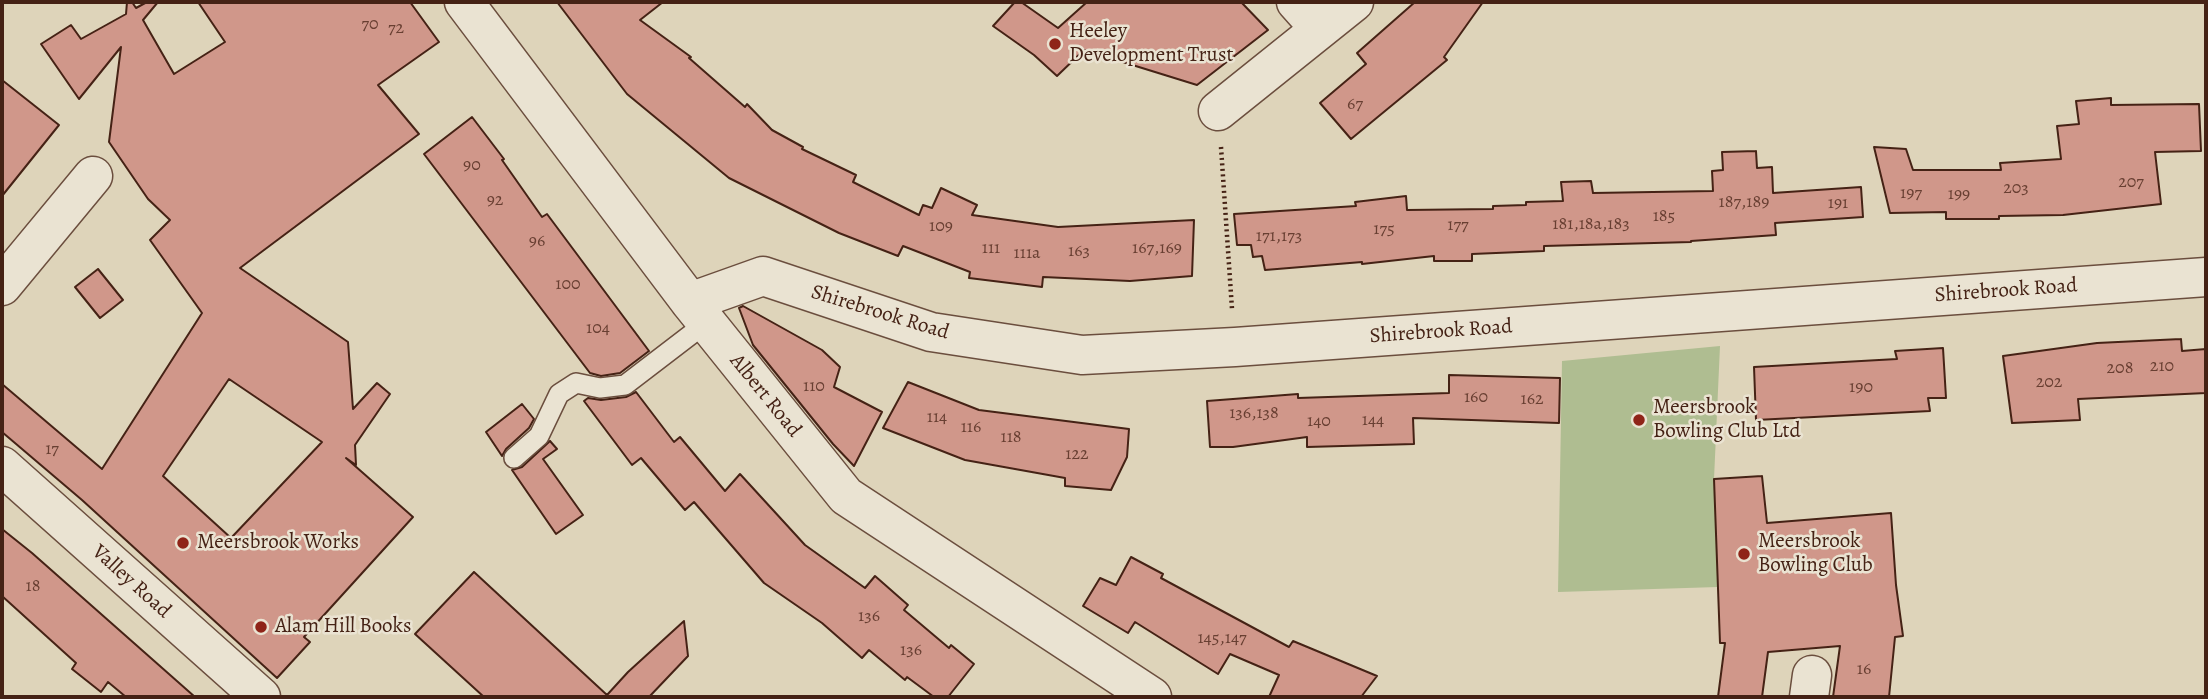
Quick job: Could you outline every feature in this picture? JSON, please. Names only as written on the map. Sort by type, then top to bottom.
[{"type":"street","name":"Albert Road","points":[[464,2],[698,313],[846,496],[1152,697]]},
{"type":"street","points":[[1218,111],[1308,15],[1354,2]]},
{"type":"street","points":[[2,286],[93,176]]},
{"type":"street","name":"Shirebrook Road","points":[[698,313],[763,276],[931,332],[1082,355],[2206,277]]},
{"type":"street","name":"Valley Road","points":[[2,467],[261,697]]},
{"type":"lane","points":[[513,458],[539,436],[559,394],[576,383],[600,388],[625,385],[698,313]]},
{"type":"path","points":[[1218,111],[1235,346]]},
{"type":"green space","name":"Meersbrook Bowling Club Ltd","points":[[1720,346],[1714,479],[1718,587],[1558,592],[1562,361]]},
{"type":"building","points":[[127,2],[132,2],[136,8],[147,2],[158,2],[143,20],[174,74],[225,42],[198,2],[410,2],[439,42],[378,85],[419,134],[240,268],[348,342],[353,409],[377,383],[390,394],[355,445],[356,465],[346,458],[413,517],[304,637],[310,642],[277,678],[82,500],[2,432],[2,384],[102,469],[202,313],[150,240],[170,220],[148,199],[109,142],[121,47],[79,99],[41,44],[71,25],[81,39],[126,14]],"holes":[[[229,379],[322,442],[231,538],[163,476]]]},
{"type":"building","points":[[557,2],[663,2],[640,20],[691,57],[689,58],[745,107],[747,104],[772,130],[803,147],[802,149],[856,175],[853,182],[919,215],[923,205],[932,208],[941,188],[977,205],[972,215],[1058,227],[1194,220],[1192,276],[1130,281],[1043,277],[1042,287],[969,278],[970,272],[903,246],[898,256],[839,233],[729,178],[627,94]]},
{"type":"building","points":[[1015,2],[1021,2],[1058,28],[1087,2],[1241,2],[1268,30],[1197,85],[1084,50],[1057,76],[1034,55],[993,26]]},
{"type":"building","points":[[1415,2],[1483,2],[1444,57],[1447,60],[1351,139],[1320,103],[1366,64],[1357,53]]},
{"type":"building","points":[[2,80],[59,125],[2,196]]},
{"type":"building","points":[[2111,98],[2111,105],[2199,104],[2201,151],[2155,152],[2161,204],[2063,215],[1999,216],[1999,219],[1946,219],[1946,212],[1890,213],[1874,147],[1906,149],[1913,170],[2001,170],[2000,163],[2061,159],[2057,126],[2079,124],[2076,101]]},
{"type":"building","points":[[472,117],[504,159],[502,160],[542,217],[547,214],[649,351],[620,373],[601,376],[590,373],[424,154]]},
{"type":"building","points":[[1756,151],[1757,168],[1772,167],[1773,193],[1861,187],[1863,217],[1775,223],[1776,235],[1691,242],[1544,246],[1544,251],[1472,254],[1472,261],[1434,261],[1434,256],[1265,270],[1262,256],[1253,257],[1251,245],[1237,245],[1234,214],[1356,206],[1355,202],[1406,196],[1407,210],[1493,209],[1493,206],[1526,205],[1526,202],[1563,201],[1561,182],[1591,181],[1593,193],[1713,191],[1712,171],[1723,170],[1722,152]]},
{"type":"building","points":[[98,269],[123,300],[100,318],[75,287]]},
{"type":"building","points":[[743,306],[822,350],[840,367],[834,387],[882,412],[854,466],[753,345],[739,308]]},
{"type":"building","points":[[2181,339],[2182,351],[2206,349],[2206,393],[2078,399],[2080,420],[2012,423],[2003,356],[2097,343]]},
{"type":"building","points":[[1943,348],[1946,398],[1928,398],[1930,411],[1756,420],[1754,367],[1897,359],[1895,351]]},
{"type":"building","points":[[1449,375],[1560,378],[1559,423],[1413,418],[1414,444],[1307,447],[1307,437],[1233,447],[1210,447],[1207,401],[1298,394],[1298,398],[1449,393]]},
{"type":"building","points":[[908,382],[979,410],[1129,429],[1127,457],[1111,490],[1065,486],[1065,478],[965,460],[883,428]]},
{"type":"building","points":[[636,392],[674,442],[680,437],[725,491],[740,474],[805,545],[865,588],[875,576],[908,605],[904,610],[949,648],[951,645],[974,664],[948,697],[934,697],[907,677],[905,680],[869,650],[862,658],[822,623],[764,583],[694,502],[685,510],[641,458],[632,465],[584,401],[588,398],[601,400],[626,397]]},
{"type":"building","points":[[522,404],[534,419],[529,428],[502,456],[486,432]]},
{"type":"building","points":[[550,441],[557,449],[543,459],[583,515],[556,534],[512,470],[522,467]]},
{"type":"building","name":"Meersbrook Bowling Club","points":[[1762,476],[1767,523],[1891,513],[1903,636],[1895,637],[1889,697],[1833,697],[1840,646],[1768,652],[1762,697],[1718,697],[1725,643],[1720,643],[1714,479]]},
{"type":"building","points":[[2,529],[195,697],[126,697],[108,682],[101,692],[72,669],[76,663],[2,596]]},
{"type":"building","points":[[1131,557],[1163,574],[1161,578],[1289,647],[1293,641],[1377,676],[1361,697],[1269,697],[1279,675],[1230,654],[1218,674],[1135,622],[1128,633],[1083,606],[1100,578],[1116,585]]},
{"type":"building","points":[[474,572],[607,695],[684,621],[688,656],[649,697],[484,697],[415,634]]},
{"type":"place","name":"Heeley Development Trust","points":[[1055,44]]},
{"type":"place","name":"Meersbrook Bowling Club Ltd","points":[[1639,420]]},
{"type":"place","name":"Meersbrook Works","points":[[183,543]]},
{"type":"place","name":"Meersbrook Bowling Club","points":[[1744,554]]},
{"type":"place","name":"Alam Hill Books","points":[[261,627]]}]
